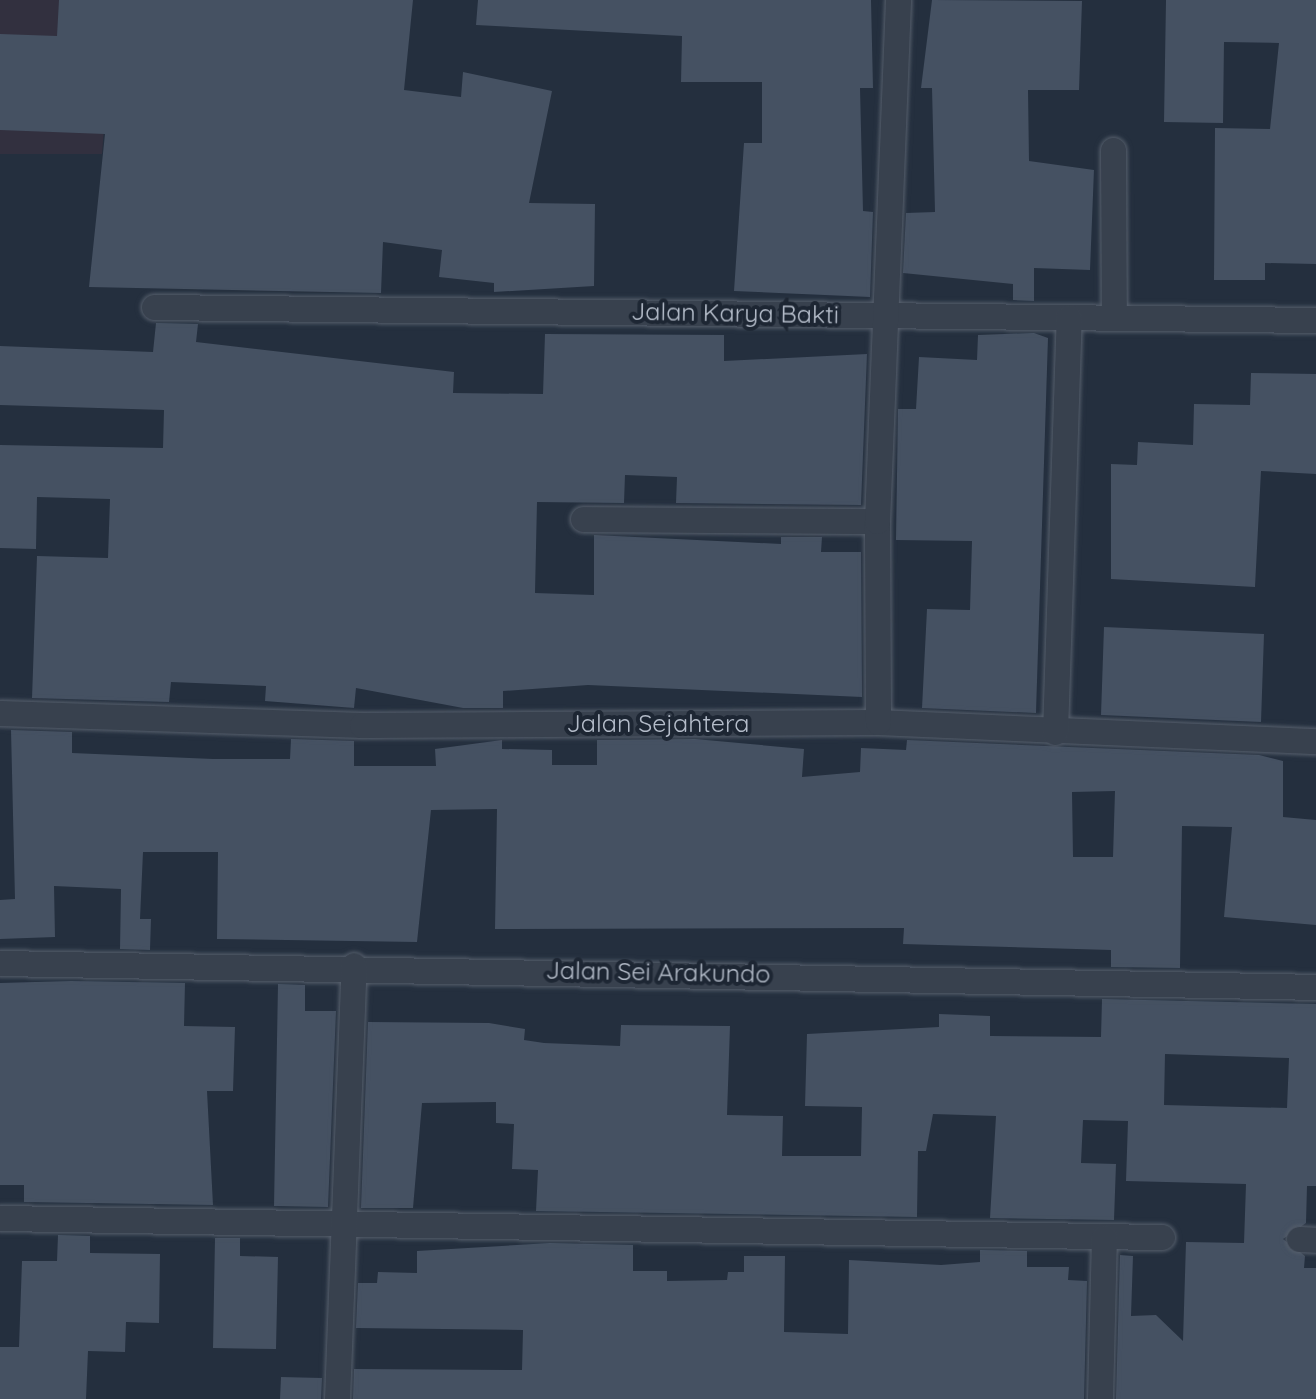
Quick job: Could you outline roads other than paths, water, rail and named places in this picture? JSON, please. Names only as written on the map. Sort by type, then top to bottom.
[{"type":"street","points":[[878,722],[876,521],[898,0]]},
{"type":"street","points":[[1113,150],[1114,318]]},
{"type":"street","name":"Jalan Karya Bakti","points":[[154,306],[1316,320]]},
{"type":"street","points":[[1055,732],[1068,317]]},
{"type":"street","points":[[584,518],[876,521]]},
{"type":"street","name":"Jalan Sejahtera","points":[[0,713],[362,725],[878,722],[1316,741]]},
{"type":"street","name":"Jalan Sei Arakundo","points":[[0,963],[354,965],[1316,987]]},
{"type":"street","points":[[337,1399],[341,1219],[354,965]]},
{"type":"street","points":[[0,1218],[341,1219],[1162,1237]]},
{"type":"street","points":[[1100,1399],[1104,1237]]}]
